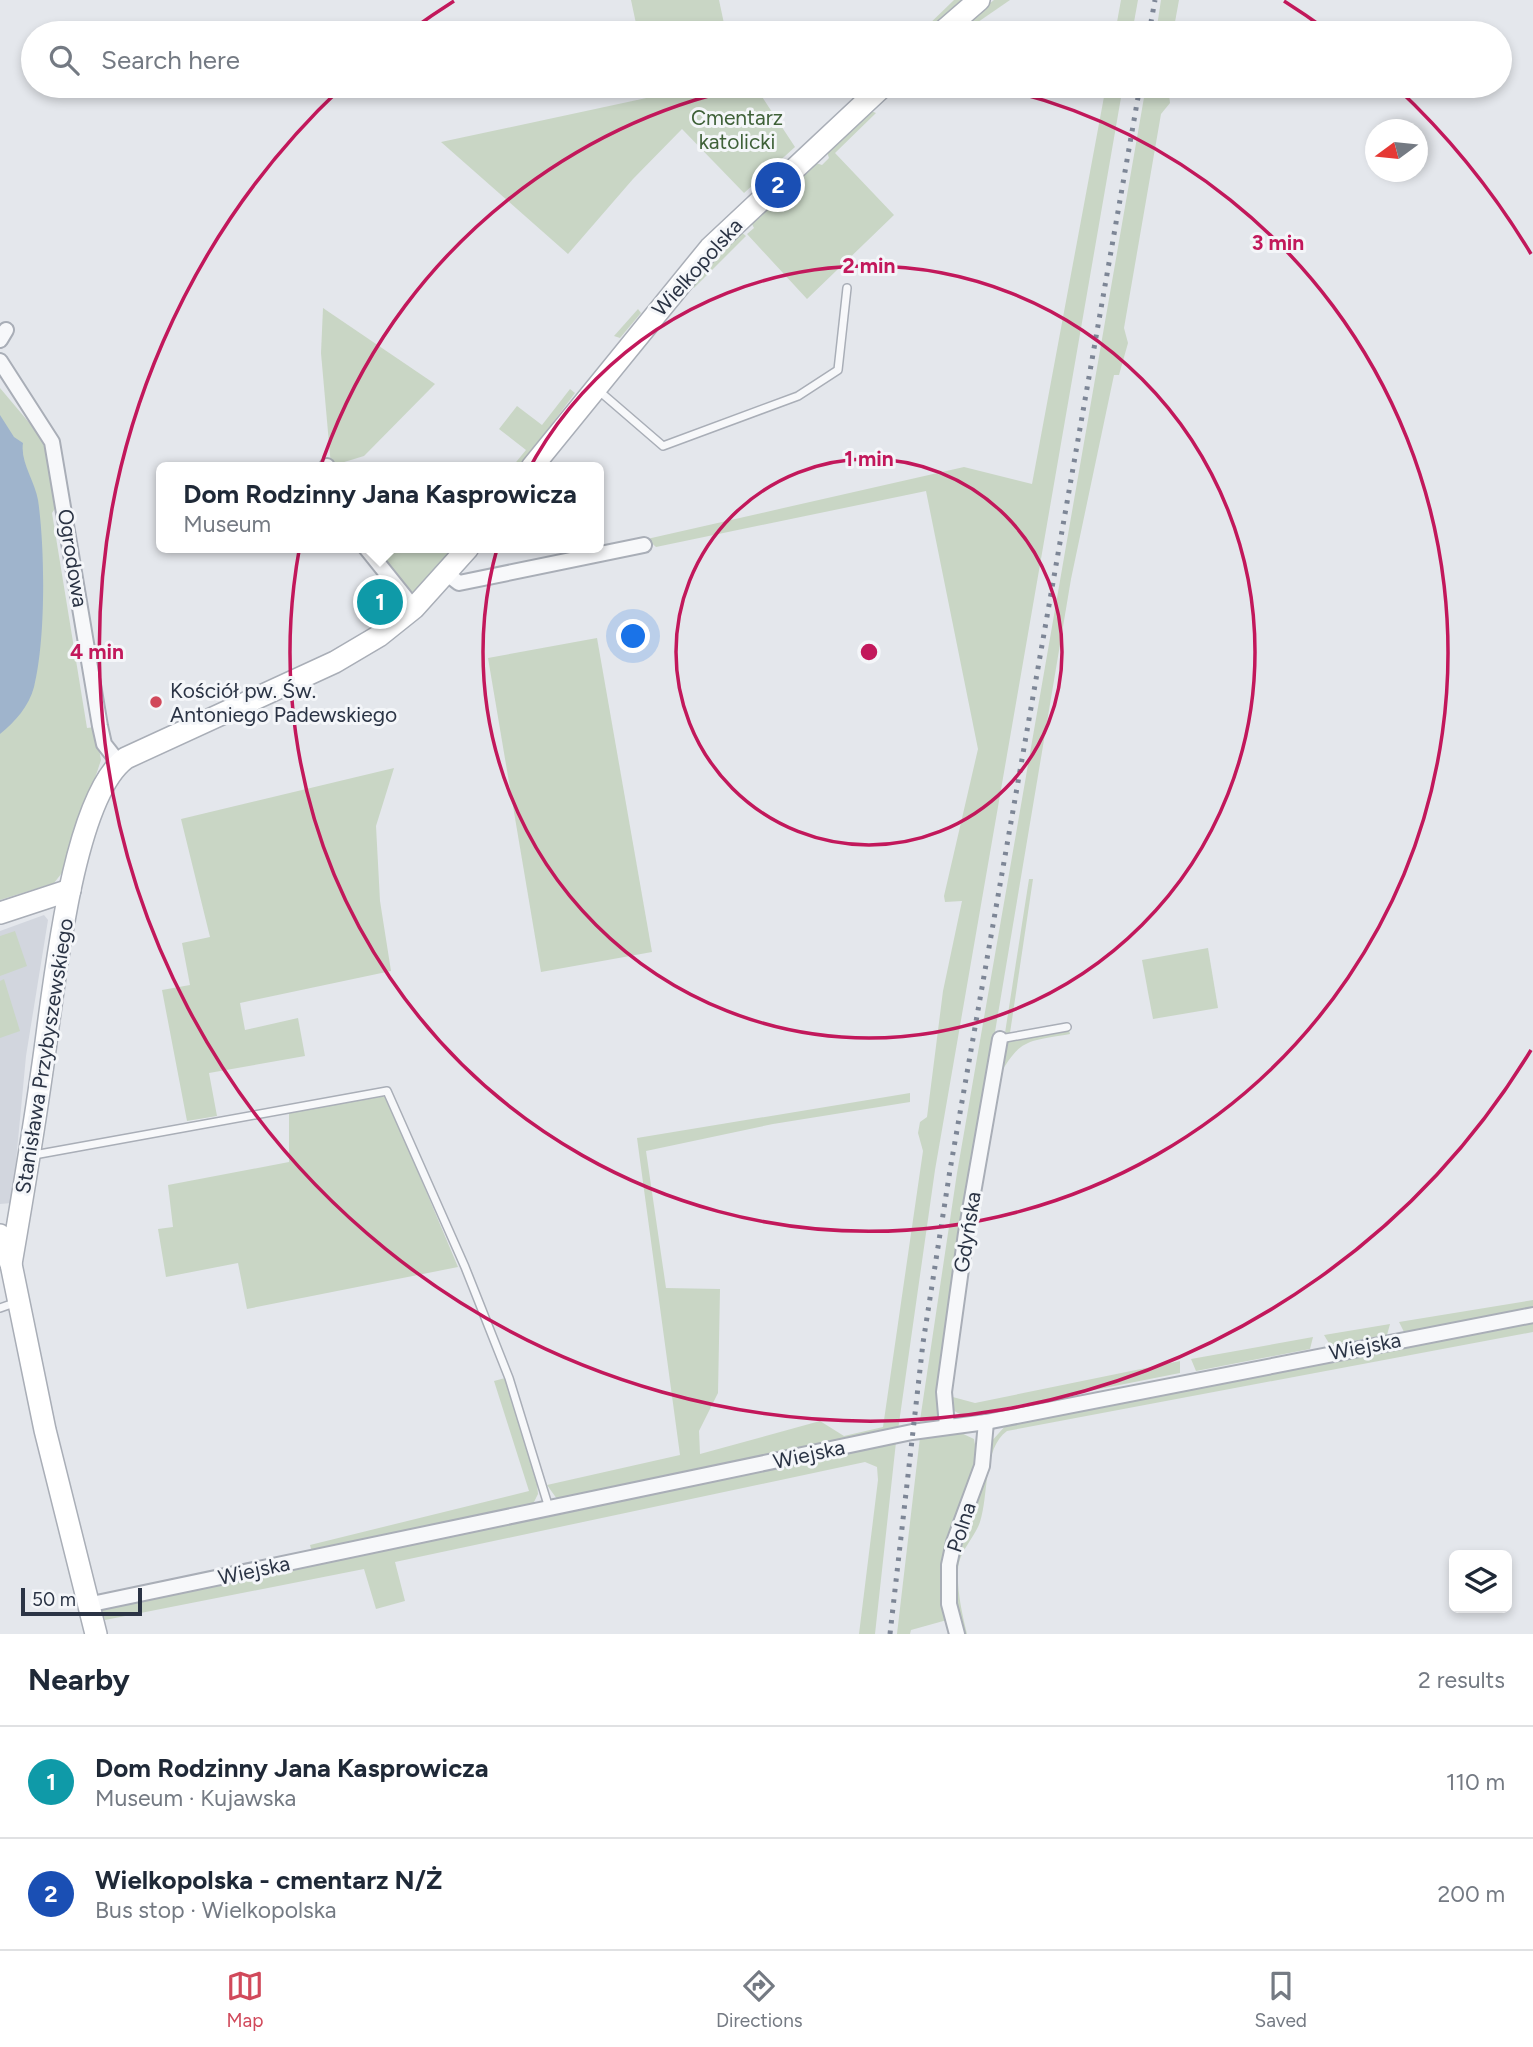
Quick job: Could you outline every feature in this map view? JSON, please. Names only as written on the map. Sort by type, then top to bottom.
[{"type":"street","points":[[955,21],[979,0]]},
{"type":"street","name":"Wielkopolska","points":[[536,462],[710,248],[870,98]]},
{"type":"street","name":"Ogrodowa","points":[[0,361],[52,442],[100,726],[104,744],[119,763]]},
{"type":"street","points":[[447,574],[459,583],[644,545]]},
{"type":"street","points":[[370,553],[414,608]]},
{"type":"street","points":[[0,913],[69,890],[94,806],[110,770],[119,763],[335,662],[379,636],[414,608],[464,553]]},
{"type":"street","name":"Stanisława Przybyszewskiego","points":[[69,890],[11,1264],[9,1305],[96,1634]]},
{"type":"street","name":"Gdyńska","points":[[947,1426],[946,1378],[966,1233],[1000,1039]]},
{"type":"street","name":"Stanisława Przybyszewskiego","points":[[0,1235],[11,1264]]},
{"type":"street","name":"Wiejska","points":[[87,1605],[947,1426],[986,1422],[1533,1315]]},
{"type":"street","name":"Polna","points":[[957,1634],[949,1604],[949,1565],[954,1542],[982,1466],[986,1422]]},
{"type":"lane","points":[[595,387],[663,446],[798,396],[838,370],[847,288]]},
{"type":"lane","points":[[1000,1039],[1067,1027]]},
{"type":"lane","points":[[29,1156],[387,1091],[465,1267],[509,1378],[549,1508]]},
{"type":"shaded area","points":[[44,915],[48,920],[26,1056],[12,1203],[0,1204],[0,931]]},
{"type":"green space","points":[[631,0],[719,0],[723,21],[635,21]]},
{"type":"green space","points":[[954,0],[966,0],[943,21],[932,21]]},
{"type":"green space","points":[[994,0],[1010,0],[979,21],[967,21]]},
{"type":"green space","points":[[1121,0],[1138,0],[1134,21],[1117,21]]},
{"type":"green space","points":[[1161,0],[1179,0],[1175,21],[1158,21]]},
{"type":"green space","name":"Cmentarz katolicki","points":[[646,98],[763,98],[795,147],[744,193],[682,129],[633,179],[568,254],[441,142]]},
{"type":"green space","points":[[1104,98],[1121,98],[935,1170],[898,1430],[566,1500],[557,1499],[547,1485],[680,1455],[637,1138],[910,1093],[910,1102],[773,1124],[646,1151],[666,1288],[720,1289],[718,1393],[699,1431],[700,1454],[820,1421],[844,1436],[883,1427],[923,1151],[918,1133],[920,1122],[927,1117],[943,991],[962,901],[945,902],[944,896],[978,749],[926,491],[656,547],[647,539],[964,467],[1032,484]]},
{"type":"green space","points":[[1144,98],[1169,98],[1170,103],[1161,114],[1124,328],[1128,343],[1119,375],[1114,375],[1071,579],[971,1175],[939,1415],[933,1424],[919,1427],[957,1173]]},
{"type":"green space","points":[[871,111],[876,113],[835,153],[894,215],[807,299],[747,234],[754,228],[751,222],[816,163],[822,165],[829,158],[827,152]]},
{"type":"green space","points":[[741,232],[746,236],[694,288],[691,284]]},
{"type":"green space","points":[[323,308],[435,384],[364,456],[344,462],[331,462],[321,353]]},
{"type":"green space","points":[[638,309],[641,313],[620,338],[614,336]]},
{"type":"green space","points":[[0,388],[42,438],[58,504],[52,513],[87,728],[95,727],[101,760],[65,869],[54,883],[0,900]]},
{"type":"green space","points":[[570,389],[575,393],[524,462],[516,462],[526,450],[499,429],[517,406],[542,425]]},
{"type":"green space","points":[[377,553],[449,553],[410,596]]},
{"type":"green space","points":[[597,638],[652,952],[541,972],[488,658]]},
{"type":"green space","points":[[394,768],[376,826],[380,901],[391,971],[240,1003],[245,1030],[298,1018],[305,1056],[209,1073],[217,1116],[187,1121],[162,990],[190,985],[182,943],[210,937],[181,819]]},
{"type":"green space","points":[[1029,879],[1033,879],[1010,1033],[1005,1033]]},
{"type":"green space","points":[[15,931],[27,966],[0,976],[0,936]]},
{"type":"green space","points":[[1208,948],[1218,1008],[1153,1019],[1142,960]]},
{"type":"green space","points":[[4,979],[20,1031],[0,1038],[0,981]]},
{"type":"green space","points":[[1069,1030],[1070,1034],[1026,1044],[1012,1056],[997,1079],[1005,1042]]},
{"type":"green space","points":[[386,1096],[458,1267],[247,1309],[238,1263],[166,1277],[158,1229],[173,1227],[168,1185],[289,1162],[289,1113]]},
{"type":"green space","points":[[1533,1300],[1533,1310],[1404,1332],[1399,1322]]},
{"type":"green space","points":[[1533,1322],[1533,1332],[1007,1431],[999,1439],[990,1460],[980,1522],[959,1563],[959,1594],[967,1634],[964,1634],[957,1602],[955,1565],[990,1443],[1007,1424]]},
{"type":"green space","points":[[1390,1324],[1387,1335],[1330,1345],[1324,1335]]},
{"type":"green space","points":[[1313,1337],[1310,1349],[1196,1371],[1191,1359]]},
{"type":"green space","points":[[1180,1361],[1180,1373],[963,1416],[951,1409],[949,1396],[975,1403]]},
{"type":"green space","points":[[505,1378],[537,1484],[538,1494],[532,1506],[312,1552],[310,1545],[529,1491],[494,1381]]},
{"type":"green space","points":[[959,1432],[974,1439],[977,1456],[957,1515],[947,1620],[911,1630],[910,1634],[897,1634],[920,1437]]},
{"type":"green space","points":[[896,1442],[875,1634],[859,1634],[878,1480],[877,1467],[865,1462],[395,1562],[405,1601],[376,1609],[364,1569],[105,1620],[102,1609]]},
{"type":"water","points":[[0,415],[14,437],[23,443],[24,457],[38,500],[43,594],[41,645],[34,687],[21,713],[0,734]]},
{"type":"railway","points":[[1151,21],[1155,0]]},
{"type":"railway","points":[[890,1634],[923,1343],[950,1170],[1138,98]]},
{"type":"place","name":"Wielkopolska - cmentarz N/Ż","points":[[778,185]]},
{"type":"place","name":"Dom Rodzinny Jana Kasprowicza","points":[[380,602]]},
{"type":"place","name":"Kościół pw. Św. Antoniego Padewskiego","points":[[156,702]]}]
